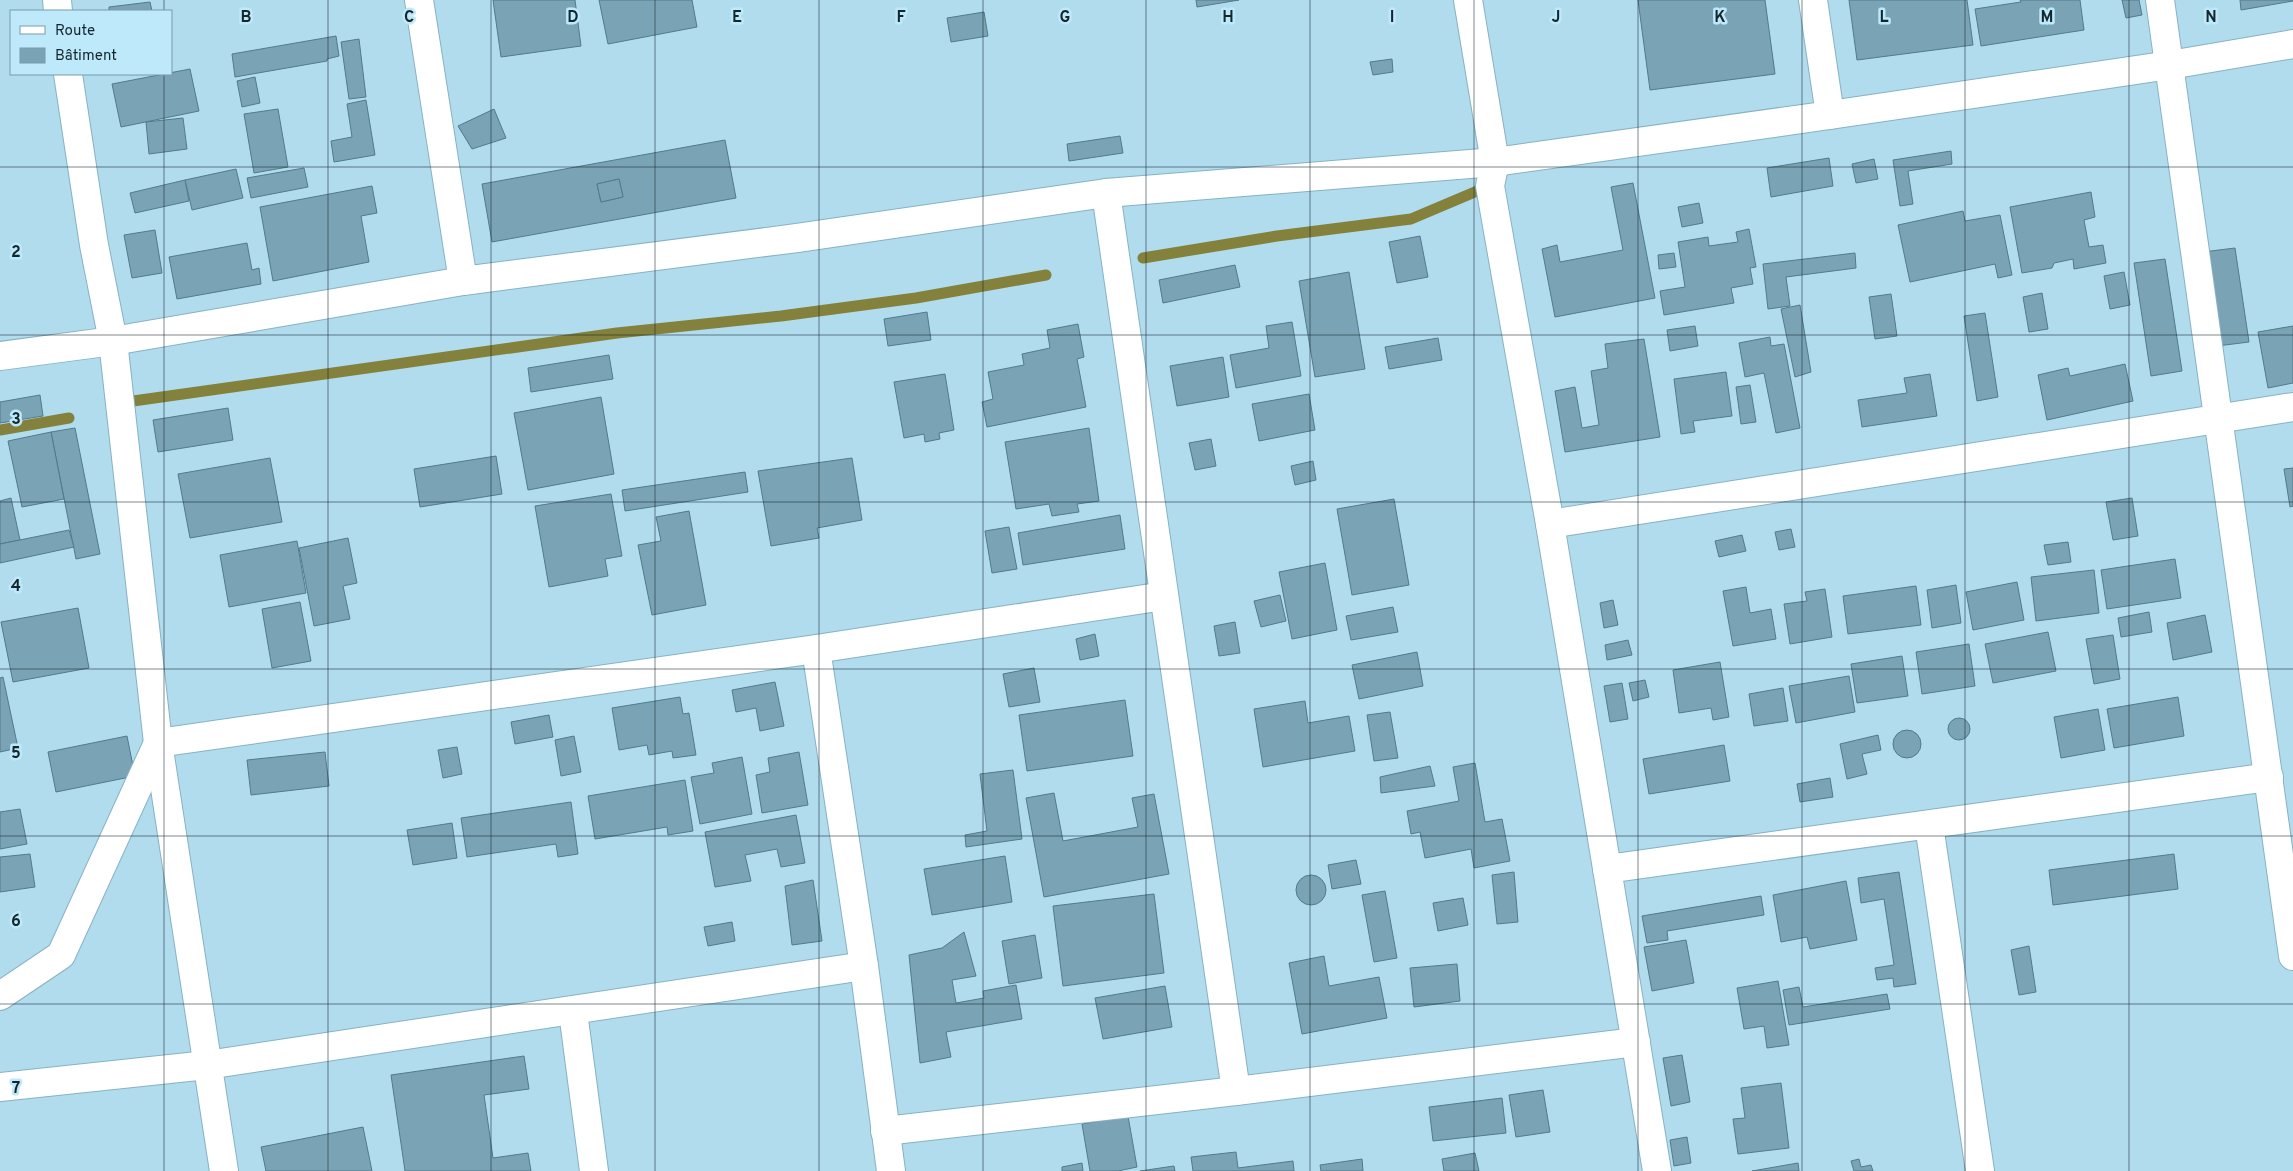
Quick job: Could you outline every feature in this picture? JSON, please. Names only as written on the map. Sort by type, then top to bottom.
[{"type":"street","points":[[419,0],[463,281]]},
{"type":"street","points":[[1468,0],[1495,162],[1490,186],[1550,524],[1657,1171]]},
{"type":"street","points":[[1813,0],[1830,116]]},
{"type":"street","points":[[2160,0],[2293,956]]},
{"type":"street","points":[[0,356],[113,341],[463,281],[797,238],[1106,193],[1495,162],[1830,116],[2170,65],[2293,44]]},
{"type":"street","points":[[68,75],[94,245],[113,341],[158,744],[224,1171]]},
{"type":"street","points":[[1106,193],[1236,1091]]},
{"type":"street","points":[[1550,524],[2293,408]]},
{"type":"street","points":[[158,744],[816,649],[1164,596]]},
{"type":"street","points":[[816,649],[864,966],[891,1171]]},
{"type":"street","points":[[0,996],[61,955],[158,744]]},
{"type":"street","points":[[1607,870],[2269,776]]},
{"type":"street","points":[[1929,825],[1980,1171]]},
{"type":"street","points":[[0,1087],[207,1065],[573,1012],[864,966]]},
{"type":"street","points":[[573,1012],[594,1171]]},
{"type":"street","points":[[885,1131],[1236,1091],[1636,1042]]},
{"type":"building","points":[[493,0],[575,0],[581,46],[501,57]]},
{"type":"building","points":[[599,0],[692,0],[697,27],[608,44]]},
{"type":"building","points":[[1196,0],[1239,0],[1197,7]]},
{"type":"building","points":[[1638,0],[1765,0],[1775,74],[1650,90]]},
{"type":"building","points":[[1849,0],[1967,0],[1973,45],[1857,60]]},
{"type":"building","points":[[2020,0],[2080,0],[2084,30],[1981,46],[1975,9],[2021,2]]},
{"type":"building","points":[[2122,0],[2139,0],[2142,15],[2126,18]]},
{"type":"building","points":[[2240,0],[2293,0],[2293,1],[2241,10]]},
{"type":"building","points":[[150,2],[152,10],[109,10],[109,7]]},
{"type":"building","points":[[984,12],[988,36],[951,42],[947,18]]},
{"type":"building","points":[[336,36],[339,56],[327,59],[327,61],[235,77],[232,54]]},
{"type":"building","points":[[359,39],[366,97],[349,99],[341,42]]},
{"type":"building","points":[[1392,59],[1393,72],[1373,75],[1370,62]]},
{"type":"building","points":[[190,69],[199,111],[121,127],[112,84],[159,75],[172,75],[172,72]]},
{"type":"building","points":[[255,77],[260,103],[242,107],[237,81]]},
{"type":"building","points":[[366,100],[375,155],[334,162],[331,141],[352,137],[347,104]]},
{"type":"building","points":[[278,109],[288,167],[254,173],[244,114]]},
{"type":"building","points":[[494,109],[506,138],[472,149],[458,126]]},
{"type":"building","points":[[183,118],[187,149],[149,154],[146,122]]},
{"type":"building","points":[[1120,136],[1123,153],[1069,161],[1067,144]]},
{"type":"building","points":[[725,140],[736,198],[492,242],[482,184]],"holes":[[[619,179],[623,197],[601,202],[597,184]]]},
{"type":"building","points":[[1951,151],[1952,164],[1908,171],[1913,204],[1900,206],[1893,160]]},
{"type":"building","points":[[1829,158],[1833,186],[1771,197],[1767,168]]},
{"type":"building","points":[[1874,159],[1878,179],[1856,183],[1852,164]]},
{"type":"building","points":[[304,168],[308,187],[251,198],[247,178]]},
{"type":"building","points":[[236,169],[243,198],[192,210],[185,180]]},
{"type":"building","points":[[619,179],[623,197],[601,202],[597,184]]},
{"type":"building","points":[[185,180],[189,201],[135,213],[130,193]]},
{"type":"building","points":[[1633,183],[1655,298],[1555,317],[1542,249],[1557,245],[1560,262],[1623,250],[1611,187]]},
{"type":"building","points":[[372,186],[377,213],[361,216],[369,262],[273,281],[260,207]]},
{"type":"building","points":[[2091,192],[2095,217],[2084,220],[2089,247],[2103,245],[2106,263],[2074,269],[2073,259],[2054,263],[2052,268],[2022,273],[2010,207]]},
{"type":"building","points":[[1699,203],[1703,223],[1682,227],[1678,207]]},
{"type":"building","points":[[1963,211],[1965,221],[2000,215],[2012,275],[1998,278],[1995,264],[1910,282],[1898,225]]},
{"type":"building","points":[[1749,229],[1756,267],[1750,268],[1753,284],[1731,288],[1734,303],[1664,315],[1660,291],[1685,287],[1678,242],[1708,237],[1709,246],[1738,242],[1736,232]]},
{"type":"building","points":[[155,230],[162,273],[132,278],[124,235]]},
{"type":"building","points":[[1420,236],[1428,277],[1397,283],[1389,242]]},
{"type":"building","points":[[247,243],[252,270],[259,268],[261,284],[177,299],[169,257]]},
{"type":"building","points":[[2235,248],[2249,342],[2217,346],[2203,252]]},
{"type":"building","points":[[1674,253],[1676,267],[1659,269],[1658,255]]},
{"type":"building","points":[[1855,253],[1856,268],[1786,277],[1790,306],[1768,309],[1763,264]]},
{"type":"building","points":[[2165,259],[2182,371],[2151,376],[2134,263]]},
{"type":"building","points":[[1235,265],[1240,287],[1163,303],[1159,280]]},
{"type":"building","points":[[1349,272],[1365,369],[1315,377],[1299,281]]},
{"type":"building","points":[[2124,272],[2130,305],[2110,309],[2104,276]]},
{"type":"building","points":[[2042,293],[2048,329],[2029,332],[2023,297]]},
{"type":"building","points":[[1891,294],[1897,336],[1875,339],[1869,297]]},
{"type":"building","points":[[1800,305],[1811,372],[1795,377],[1781,309]]},
{"type":"building","points":[[927,312],[931,340],[888,346],[884,319]]},
{"type":"building","points":[[1985,313],[1998,397],[1977,401],[1964,316]]},
{"type":"building","points":[[1292,322],[1301,376],[1236,388],[1230,355],[1269,348],[1266,326]]},
{"type":"building","points":[[1078,324],[1084,357],[1077,359],[1086,407],[987,427],[982,402],[993,399],[988,372],[1024,365],[1022,354],[1050,348],[1047,330]]},
{"type":"building","points":[[1695,326],[1698,346],[1670,351],[1667,330]]},
{"type":"building","points":[[2293,326],[2293,383],[2268,388],[2258,332]]},
{"type":"building","points":[[1770,337],[1771,346],[1784,344],[1800,428],[1776,433],[1764,373],[1745,377],[1739,343]]},
{"type":"building","points":[[1438,338],[1442,360],[1389,369],[1385,347]]},
{"type":"building","points":[[1644,339],[1660,437],[1565,452],[1555,391],[1575,387],[1582,428],[1599,425],[1591,371],[1608,368],[1605,344]]},
{"type":"building","points":[[609,355],[613,379],[531,392],[528,368]]},
{"type":"building","points":[[1223,357],[1229,397],[1177,406],[1170,366]]},
{"type":"building","points":[[2125,364],[2133,401],[2047,420],[2038,375],[2068,368],[2070,376]]},
{"type":"building","points":[[1726,372],[1732,416],[1693,421],[1695,432],[1681,434],[1674,379]]},
{"type":"building","points":[[945,374],[954,430],[939,433],[940,439],[925,442],[924,434],[904,438],[894,382]]},
{"type":"building","points":[[1930,374],[1937,416],[1862,427],[1858,400],[1907,393],[1904,378]]},
{"type":"building","points":[[1750,385],[1756,422],[1741,424],[1736,387]]},
{"type":"building","points":[[1309,394],[1315,430],[1259,441],[1252,404]]},
{"type":"building","points":[[40,395],[43,416],[0,423],[0,402]]},
{"type":"building","points":[[601,397],[614,474],[528,490],[514,413]]},
{"type":"building","points":[[228,408],[233,440],[158,452],[153,420]]},
{"type":"building","points":[[75,428],[100,554],[76,559],[51,432]]},
{"type":"building","points":[[1089,428],[1099,501],[1077,504],[1079,512],[1052,516],[1049,504],[1016,509],[1005,442]]},
{"type":"building","points":[[51,432],[64,499],[22,507],[8,441]]},
{"type":"building","points":[[1211,439],[1216,466],[1195,470],[1189,443]]},
{"type":"building","points":[[496,456],[502,494],[420,507],[414,469]]},
{"type":"building","points":[[270,458],[282,522],[190,538],[178,474]]},
{"type":"building","points":[[852,458],[862,520],[817,528],[819,538],[771,546],[758,471]]},
{"type":"building","points":[[1313,461],[1316,480],[1295,485],[1291,466]]},
{"type":"building","points":[[2293,468],[2293,506],[2290,507],[2284,469]]},
{"type":"building","points":[[745,472],[748,492],[625,511],[622,490]]},
{"type":"building","points":[[611,494],[622,556],[605,559],[608,576],[549,587],[535,506]]},
{"type":"building","points":[[11,498],[20,540],[0,544],[0,501]]},
{"type":"building","points":[[2132,498],[2138,536],[2113,540],[2106,502]]},
{"type":"building","points":[[1394,499],[1409,585],[1352,595],[1337,509]]},
{"type":"building","points":[[689,511],[706,605],[652,615],[638,545],[661,541],[656,517]]},
{"type":"building","points":[[1120,515],[1125,549],[1023,565],[1018,533]]},
{"type":"building","points":[[1009,527],[1017,569],[992,573],[985,531]]},
{"type":"building","points":[[1791,529],[1795,547],[1779,550],[1775,532]]},
{"type":"building","points":[[69,530],[74,547],[0,563],[0,544]]},
{"type":"building","points":[[1742,535],[1746,551],[1719,557],[1715,541]]},
{"type":"building","points":[[348,538],[357,583],[343,586],[350,619],[314,626],[299,548]]},
{"type":"building","points":[[297,541],[306,593],[229,607],[220,555]]},
{"type":"building","points":[[2068,542],[2071,562],[2048,565],[2044,545]]},
{"type":"building","points":[[2175,559],[2181,598],[2107,609],[2101,570]]},
{"type":"building","points":[[1325,563],[1337,630],[1292,639],[1279,572]]},
{"type":"building","points":[[2094,570],[2099,613],[2036,621],[2031,577]]},
{"type":"building","points":[[2017,582],[2024,620],[1973,630],[1966,592]]},
{"type":"building","points":[[1956,585],[1961,623],[1932,628],[1927,590]]},
{"type":"building","points":[[1916,586],[1921,625],[1848,634],[1843,596]]},
{"type":"building","points":[[1746,587],[1750,613],[1771,609],[1776,639],[1733,646],[1723,591]]},
{"type":"building","points":[[1825,589],[1832,637],[1790,644],[1784,604],[1807,601],[1805,592]]},
{"type":"building","points":[[1280,595],[1286,621],[1261,627],[1254,601]]},
{"type":"building","points":[[1613,600],[1618,625],[1604,628],[1600,603]]},
{"type":"building","points":[[300,602],[311,661],[272,668],[262,609]]},
{"type":"building","points":[[1393,607],[1398,632],[1351,640],[1346,616]]},
{"type":"building","points":[[78,608],[89,668],[13,682],[1,622]]},
{"type":"building","points":[[2149,612],[2152,632],[2121,637],[2118,618]]},
{"type":"building","points":[[2205,615],[2212,652],[2173,660],[2167,623]]},
{"type":"building","points":[[1235,622],[1240,653],[1219,656],[1214,626]]},
{"type":"building","points":[[2048,632],[2056,671],[1993,683],[1985,644]]},
{"type":"building","points":[[1095,634],[1099,656],[1080,660],[1076,639]]},
{"type":"building","points":[[2113,635],[2120,679],[2094,684],[2086,639]]},
{"type":"building","points":[[1628,640],[1632,655],[1607,660],[1605,645]]},
{"type":"building","points":[[1969,644],[1975,686],[1922,694],[1916,652]]},
{"type":"building","points":[[1417,652],[1423,686],[1359,699],[1352,665]]},
{"type":"building","points":[[1902,656],[1908,696],[1857,703],[1851,664]]},
{"type":"building","points":[[1720,662],[1729,717],[1713,720],[1711,708],[1679,713],[1673,670]]},
{"type":"building","points":[[1034,668],[1040,702],[1009,707],[1003,674]]},
{"type":"building","points":[[1849,676],[1855,712],[1796,723],[1789,686]]},
{"type":"building","points":[[3,677],[18,748],[0,752],[0,678]]},
{"type":"building","points":[[1645,680],[1649,697],[1633,701],[1629,683]]},
{"type":"building","points":[[775,682],[784,726],[760,731],[756,708],[736,712],[732,690]]},
{"type":"building","points":[[1622,683],[1628,719],[1610,722],[1604,686]]},
{"type":"building","points":[[1783,688],[1788,721],[1754,726],[1749,694]]},
{"type":"building","points":[[680,697],[683,714],[689,713],[696,755],[673,758],[672,751],[649,755],[647,745],[619,750],[612,708]]},
{"type":"building","points":[[2178,697],[2184,736],[2114,748],[2107,709]]},
{"type":"building","points":[[1125,700],[1133,756],[1027,771],[1019,715]]},
{"type":"building","points":[[1305,701],[1308,723],[1349,716],[1355,751],[1263,767],[1254,709]]},
{"type":"building","points":[[2098,709],[2105,750],[2061,758],[2054,717]]},
{"type":"building","points":[[1390,712],[1398,758],[1374,761],[1367,715]]},
{"type":"building","points":[[549,715],[553,737],[515,744],[511,722]]},
{"type":"building","points":[[1959,718],[1967,721],[1970,729],[1967,737],[1959,740],[1951,737],[1948,729],[1951,721]]},
{"type":"building","points":[[1907,730],[1917,734],[1921,744],[1917,754],[1907,758],[1897,754],[1893,744],[1897,734]]},
{"type":"building","points":[[1878,735],[1881,750],[1862,754],[1867,774],[1847,779],[1840,744]]},
{"type":"building","points":[[127,736],[135,776],[56,792],[48,752]]},
{"type":"building","points":[[574,736],[581,772],[561,776],[555,740]]},
{"type":"building","points":[[1724,745],[1730,781],[1649,794],[1643,759]]},
{"type":"building","points":[[457,747],[462,774],[443,778],[438,750]]},
{"type":"building","points":[[325,752],[329,786],[251,795],[247,760]]},
{"type":"building","points":[[799,752],[808,805],[762,813],[756,775],[770,772],[768,758]]},
{"type":"building","points":[[742,757],[752,814],[700,824],[691,777],[714,773],[712,763]]},
{"type":"building","points":[[1475,763],[1485,822],[1502,819],[1510,861],[1474,868],[1471,849],[1425,858],[1420,832],[1411,834],[1407,811],[1459,801],[1453,767]]},
{"type":"building","points":[[1430,766],[1435,786],[1381,793],[1380,777]]},
{"type":"building","points":[[1013,770],[1022,839],[966,847],[965,835],[987,831],[980,774]]},
{"type":"building","points":[[1830,778],[1833,797],[1800,802],[1797,784]]},
{"type":"building","points":[[685,780],[693,831],[668,835],[667,827],[595,839],[588,796]]},
{"type":"building","points":[[1054,793],[1063,841],[1138,827],[1132,798],[1154,794],[1169,874],[1044,897],[1026,798]]},
{"type":"building","points":[[571,802],[578,854],[558,857],[556,844],[467,857],[461,818]]},
{"type":"building","points":[[20,809],[27,844],[0,849],[0,812]]},
{"type":"building","points":[[796,815],[805,863],[781,867],[777,849],[745,855],[751,881],[715,887],[705,832]]},
{"type":"building","points":[[452,823],[457,858],[413,865],[407,830]]},
{"type":"building","points":[[30,854],[35,887],[0,892],[0,857]]},
{"type":"building","points":[[2174,854],[2178,889],[2053,905],[2049,870]]},
{"type":"building","points":[[1005,856],[1012,902],[932,915],[924,869]]},
{"type":"building","points":[[1356,860],[1361,884],[1332,889],[1328,865]]},
{"type":"building","points":[[1514,872],[1518,922],[1497,924],[1492,875]]},
{"type":"building","points":[[1899,872],[1916,984],[1894,987],[1893,978],[1877,980],[1875,968],[1894,965],[1884,899],[1861,903],[1858,878]]},
{"type":"building","points":[[1311,875],[1317,876],[1325,884],[1325,896],[1317,904],[1311,905],[1305,904],[1297,896],[1296,890],[1297,884],[1305,876]]},
{"type":"building","points":[[813,880],[822,941],[792,945],[785,886]]},
{"type":"building","points":[[1846,881],[1857,940],[1810,949],[1807,937],[1781,942],[1773,895]]},
{"type":"building","points":[[1385,891],[1397,958],[1374,962],[1362,895]]},
{"type":"building","points":[[1154,894],[1164,973],[1063,986],[1053,906]]},
{"type":"building","points":[[1761,896],[1764,915],[1667,931],[1668,940],[1647,943],[1642,916]]},
{"type":"building","points":[[1463,898],[1468,925],[1438,931],[1433,903]]},
{"type":"building","points":[[732,922],[735,941],[708,946],[704,927]]},
{"type":"building","points":[[964,932],[976,976],[952,980],[956,1003],[984,998],[983,991],[1016,985],[1022,1019],[946,1032],[951,1057],[920,1063],[909,955],[942,948]]},
{"type":"building","points":[[1035,935],[1042,978],[1009,984],[1002,941]]},
{"type":"building","points":[[1686,940],[1694,983],[1652,991],[1644,947]]},
{"type":"building","points":[[2029,946],[2036,992],[2019,995],[2011,950]]},
{"type":"building","points":[[1324,956],[1329,986],[1379,977],[1387,1018],[1302,1034],[1289,963]]},
{"type":"building","points":[[1457,964],[1460,1001],[1414,1007],[1410,968]]},
{"type":"building","points":[[1778,981],[1789,1045],[1767,1048],[1764,1026],[1744,1029],[1737,988]]},
{"type":"building","points":[[1165,986],[1172,1027],[1103,1039],[1095,998]]},
{"type":"building","points":[[1799,987],[1803,1007],[1887,994],[1890,1009],[1789,1025],[1783,990]]},
{"type":"building","points":[[1682,1055],[1690,1102],[1671,1106],[1663,1058]]},
{"type":"building","points":[[524,1056],[529,1089],[484,1095],[493,1158],[528,1153],[531,1171],[405,1171],[391,1075]]},
{"type":"building","points":[[1781,1083],[1789,1148],[1738,1154],[1733,1119],[1745,1118],[1741,1088]]},
{"type":"building","points":[[1543,1090],[1550,1132],[1516,1137],[1509,1095]]},
{"type":"building","points":[[1502,1098],[1506,1133],[1433,1141],[1429,1107]]},
{"type":"building","points":[[1128,1116],[1137,1167],[1118,1171],[1090,1171],[1082,1124]]},
{"type":"building","points":[[363,1127],[372,1171],[266,1171],[261,1147]]},
{"type":"building","points":[[1687,1137],[1691,1163],[1674,1166],[1670,1140]]},
{"type":"building","points":[[1236,1152],[1238,1168],[1293,1161],[1294,1171],[1193,1171],[1191,1157]]},
{"type":"building","points":[[1475,1153],[1479,1171],[1444,1171],[1442,1159]]},
{"type":"building","points":[[1362,1159],[1363,1171],[1321,1171],[1320,1165]]},
{"type":"building","points":[[1859,1159],[1861,1167],[1871,1165],[1873,1171],[1854,1171],[1851,1161]]},
{"type":"building","points":[[1082,1163],[1083,1171],[1062,1171],[1062,1167]]},
{"type":"building","points":[[1798,1163],[1799,1171],[1752,1171]]},
{"type":"building","points":[[1174,1166],[1175,1171],[1140,1171]]},
{"type":"waterway","points":[[1143,258],[1277,236],[1411,219],[1489,186]]},
{"type":"waterway","points":[[119,403],[617,333],[781,316],[916,298],[1046,275]]},
{"type":"waterway","points":[[0,430],[69,418]]}]
